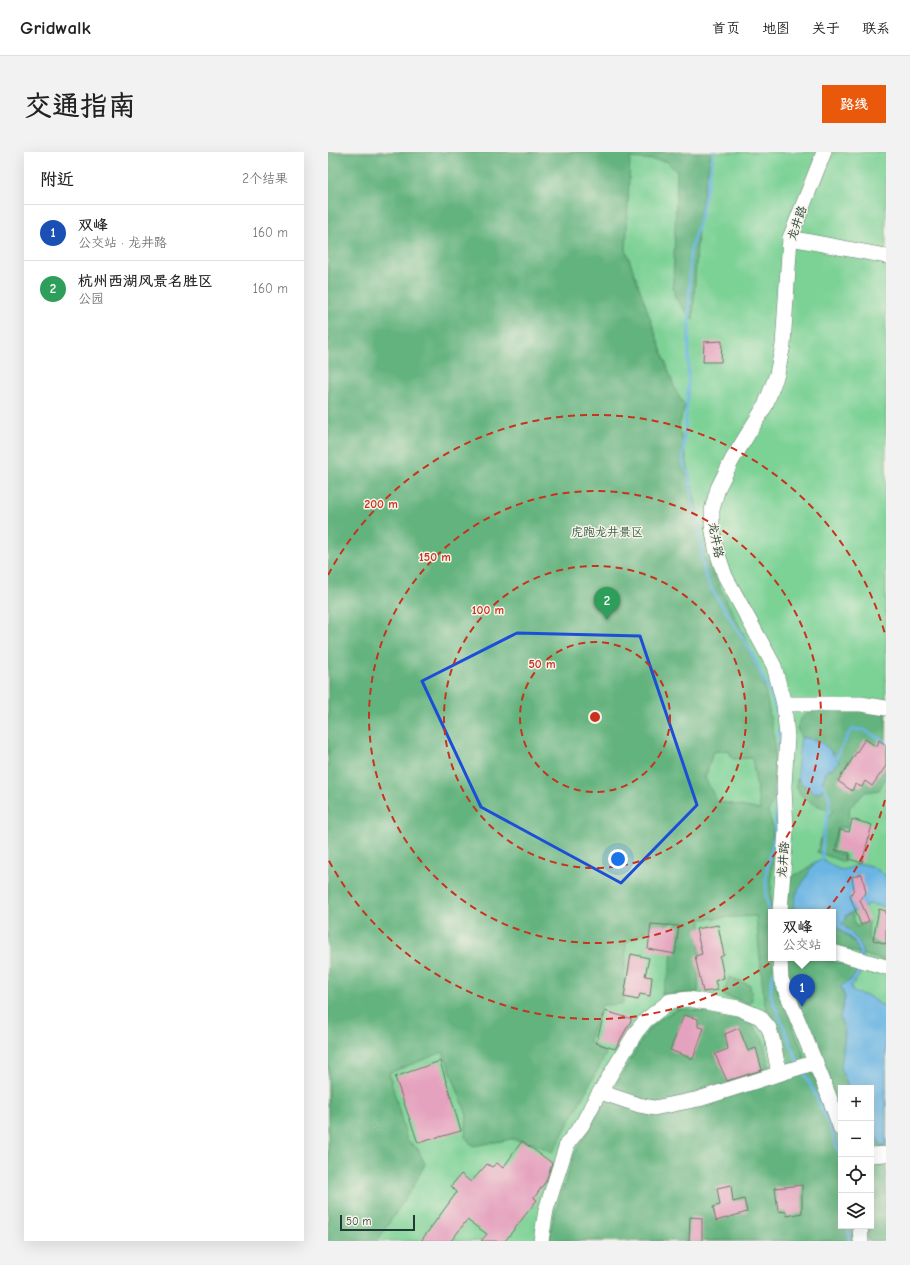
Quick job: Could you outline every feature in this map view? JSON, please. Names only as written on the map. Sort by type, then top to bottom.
[{"type":"street","name":"龙井路","points":[[780,909],[786,830],[784,786],[787,737],[784,704],[774,666],[725,576],[716,549],[712,526],[712,510],[718,488],[732,460],[765,406],[776,374],[783,345],[790,238],[824,152]]},
{"type":"street","points":[[790,238],[886,256]]},
{"type":"street","points":[[784,704],[861,704],[886,708]]},
{"type":"street","points":[[836,953],[886,967]]},
{"type":"street","points":[[780,961],[781,979],[806,1066],[838,1124]]},
{"type":"street","points":[[541,1241],[546,1210],[567,1144],[582,1125],[636,1032],[646,1020],[670,1001],[689,999],[738,1008],[760,1017],[769,1028],[779,1074]]},
{"type":"street","points":[[600,1092],[639,1105],[654,1108],[699,1099],[806,1066]]},
{"type":"street","points":[[874,1155],[886,1154]]},
{"type":"street","points":[[860,1229],[860,1241]]},
{"type":"highlighted area","points":[[517,633],[640,636],[697,805],[621,883],[481,807],[422,681]]},
{"type":"green space","name":"虎跑龙井景区","points":[[328,152],[886,152],[886,1241],[328,1241]]},
{"type":"green space","name":"虎跑龙井景区","points":[[328,152],[711,152],[698,224],[693,320],[675,298],[673,286],[677,172],[666,161],[630,158],[626,250],[676,392],[685,406],[679,425],[695,501],[704,556],[745,637],[763,678],[774,738],[775,759],[773,801],[768,812],[773,827],[771,909],[768,909],[768,961],[772,961],[775,983],[805,1058],[785,1067],[778,1034],[764,1002],[756,916],[701,919],[698,993],[661,994],[669,974],[677,920],[643,933],[626,942],[623,1004],[602,1005],[589,1041],[606,1054],[553,1152],[532,1143],[512,1139],[473,1146],[465,1137],[467,1115],[443,1052],[389,1073],[407,1140],[418,1149],[425,1164],[413,1187],[377,1241],[367,1239],[366,1241],[328,1241]],"holes":[[[728,750],[733,759],[752,758],[760,810],[717,801],[705,778],[713,752]]]},
{"type":"green space","points":[[823,709],[872,710],[886,714],[886,777],[879,790],[865,792],[854,804],[850,806],[846,828],[838,827],[832,851],[845,856],[844,862],[817,852],[826,821],[833,810],[813,804],[807,800],[798,790],[797,784],[798,777],[814,793],[823,781],[827,770],[820,741],[801,737],[797,728],[801,719],[806,714]]},
{"type":"green space","points":[[815,862],[794,909],[784,909],[786,879],[804,871]]},
{"type":"green space","points":[[852,913],[856,927],[869,921],[868,939],[886,947],[886,961],[836,947],[836,927],[855,943],[859,953],[861,951],[842,924],[845,916]]},
{"type":"green space","points":[[786,961],[830,961],[859,968],[852,979],[841,987],[845,998],[840,1017],[845,1032],[841,1069],[848,1085],[838,1085],[838,1104],[790,985]]},
{"type":"green space","points":[[729,977],[750,985],[752,999],[750,1004],[723,995]]},
{"type":"green space","points":[[678,1009],[734,1014],[752,1024],[763,1040],[773,1083],[811,1070],[838,1143],[838,1229],[852,1229],[852,1241],[549,1241],[553,1218],[575,1152],[648,1030],[663,1017]]},
{"type":"green space","points":[[874,1134],[878,1139],[880,1145],[886,1145],[885,1241],[868,1241],[868,1229],[874,1229]]},
{"type":"water","points":[[801,737],[820,741],[830,750],[839,762],[832,769],[827,770],[823,780],[822,791],[814,793],[798,778]]},
{"type":"water","points":[[822,859],[841,870],[863,864],[875,868],[886,876],[886,907],[869,904],[845,916],[846,919],[842,924],[859,941],[862,951],[863,967],[860,975],[851,986],[853,992],[870,997],[879,1004],[886,1006],[886,1145],[880,1145],[878,1139],[874,1134],[874,1085],[848,1085],[841,1069],[845,1032],[840,1017],[845,998],[841,986],[852,979],[859,968],[859,953],[854,941],[836,926],[836,909],[793,909],[796,894],[815,862]]},
{"type":"building","points":[[722,341],[721,362],[703,362],[704,342]]},
{"type":"building","points":[[865,739],[877,747],[879,740],[886,745],[886,766],[872,786],[865,781],[862,787],[855,784],[852,791],[838,781]]},
{"type":"building","points":[[852,819],[872,825],[862,863],[849,859],[850,853],[835,850],[840,830],[849,832]]},
{"type":"building","points":[[862,874],[866,893],[860,900],[869,921],[861,925],[850,896],[854,889],[852,877]]},
{"type":"building","points":[[879,909],[886,911],[886,944],[873,940]]},
{"type":"building","points":[[651,924],[679,926],[675,954],[648,949]]},
{"type":"building","points":[[718,925],[724,955],[720,957],[724,978],[715,981],[718,990],[703,992],[695,956],[702,954],[696,929]]},
{"type":"building","points":[[631,954],[649,958],[645,976],[652,977],[650,996],[640,994],[638,1000],[624,997]]},
{"type":"building","points":[[605,1011],[632,1019],[615,1049],[596,1043]]},
{"type":"building","points":[[684,1015],[698,1019],[698,1027],[704,1028],[693,1059],[670,1050]]},
{"type":"building","points":[[739,1028],[748,1051],[756,1048],[762,1070],[727,1081],[715,1054],[728,1049],[725,1034]]},
{"type":"building","points":[[440,1061],[461,1131],[418,1143],[395,1077]]},
{"type":"building","points":[[522,1141],[552,1163],[546,1181],[534,1198],[537,1200],[505,1241],[481,1241],[487,1234],[467,1220],[451,1241],[421,1241],[457,1192],[451,1186],[461,1174],[471,1182],[487,1164],[492,1167],[497,1163],[503,1168]]},
{"type":"building","points":[[731,1185],[733,1202],[744,1199],[747,1212],[716,1221],[713,1207],[720,1205],[717,1188]]},
{"type":"building","points":[[802,1185],[802,1213],[787,1216],[786,1212],[778,1211],[775,1188]]},
{"type":"building","points":[[690,1217],[702,1218],[702,1241],[689,1241]]},
{"type":"waterway","points":[[714,152],[702,211],[690,252],[688,389],[683,455],[684,465],[689,474],[693,503],[700,535],[704,572],[711,588],[748,646],[773,699],[778,717]]},
{"type":"waterway","points":[[779,729],[779,747]]},
{"type":"waterway","points":[[836,758],[849,733],[853,729],[864,730],[886,742]]},
{"type":"waterway","points":[[822,784],[828,794],[830,802],[823,837],[822,859]]},
{"type":"waterway","points":[[769,909],[766,895],[766,872],[775,835],[777,787]]},
{"type":"waterway","points":[[774,972],[771,986],[771,996],[798,1062]]},
{"type":"waterway","points":[[803,1071],[825,1114],[840,1157]]},
{"type":"waterway","points":[[849,1229],[849,1241]]},
{"type":"place","name":"杭州西湖风景名胜区","points":[[607,620]]},
{"type":"place","name":"双峰","points":[[802,1007]]}]
